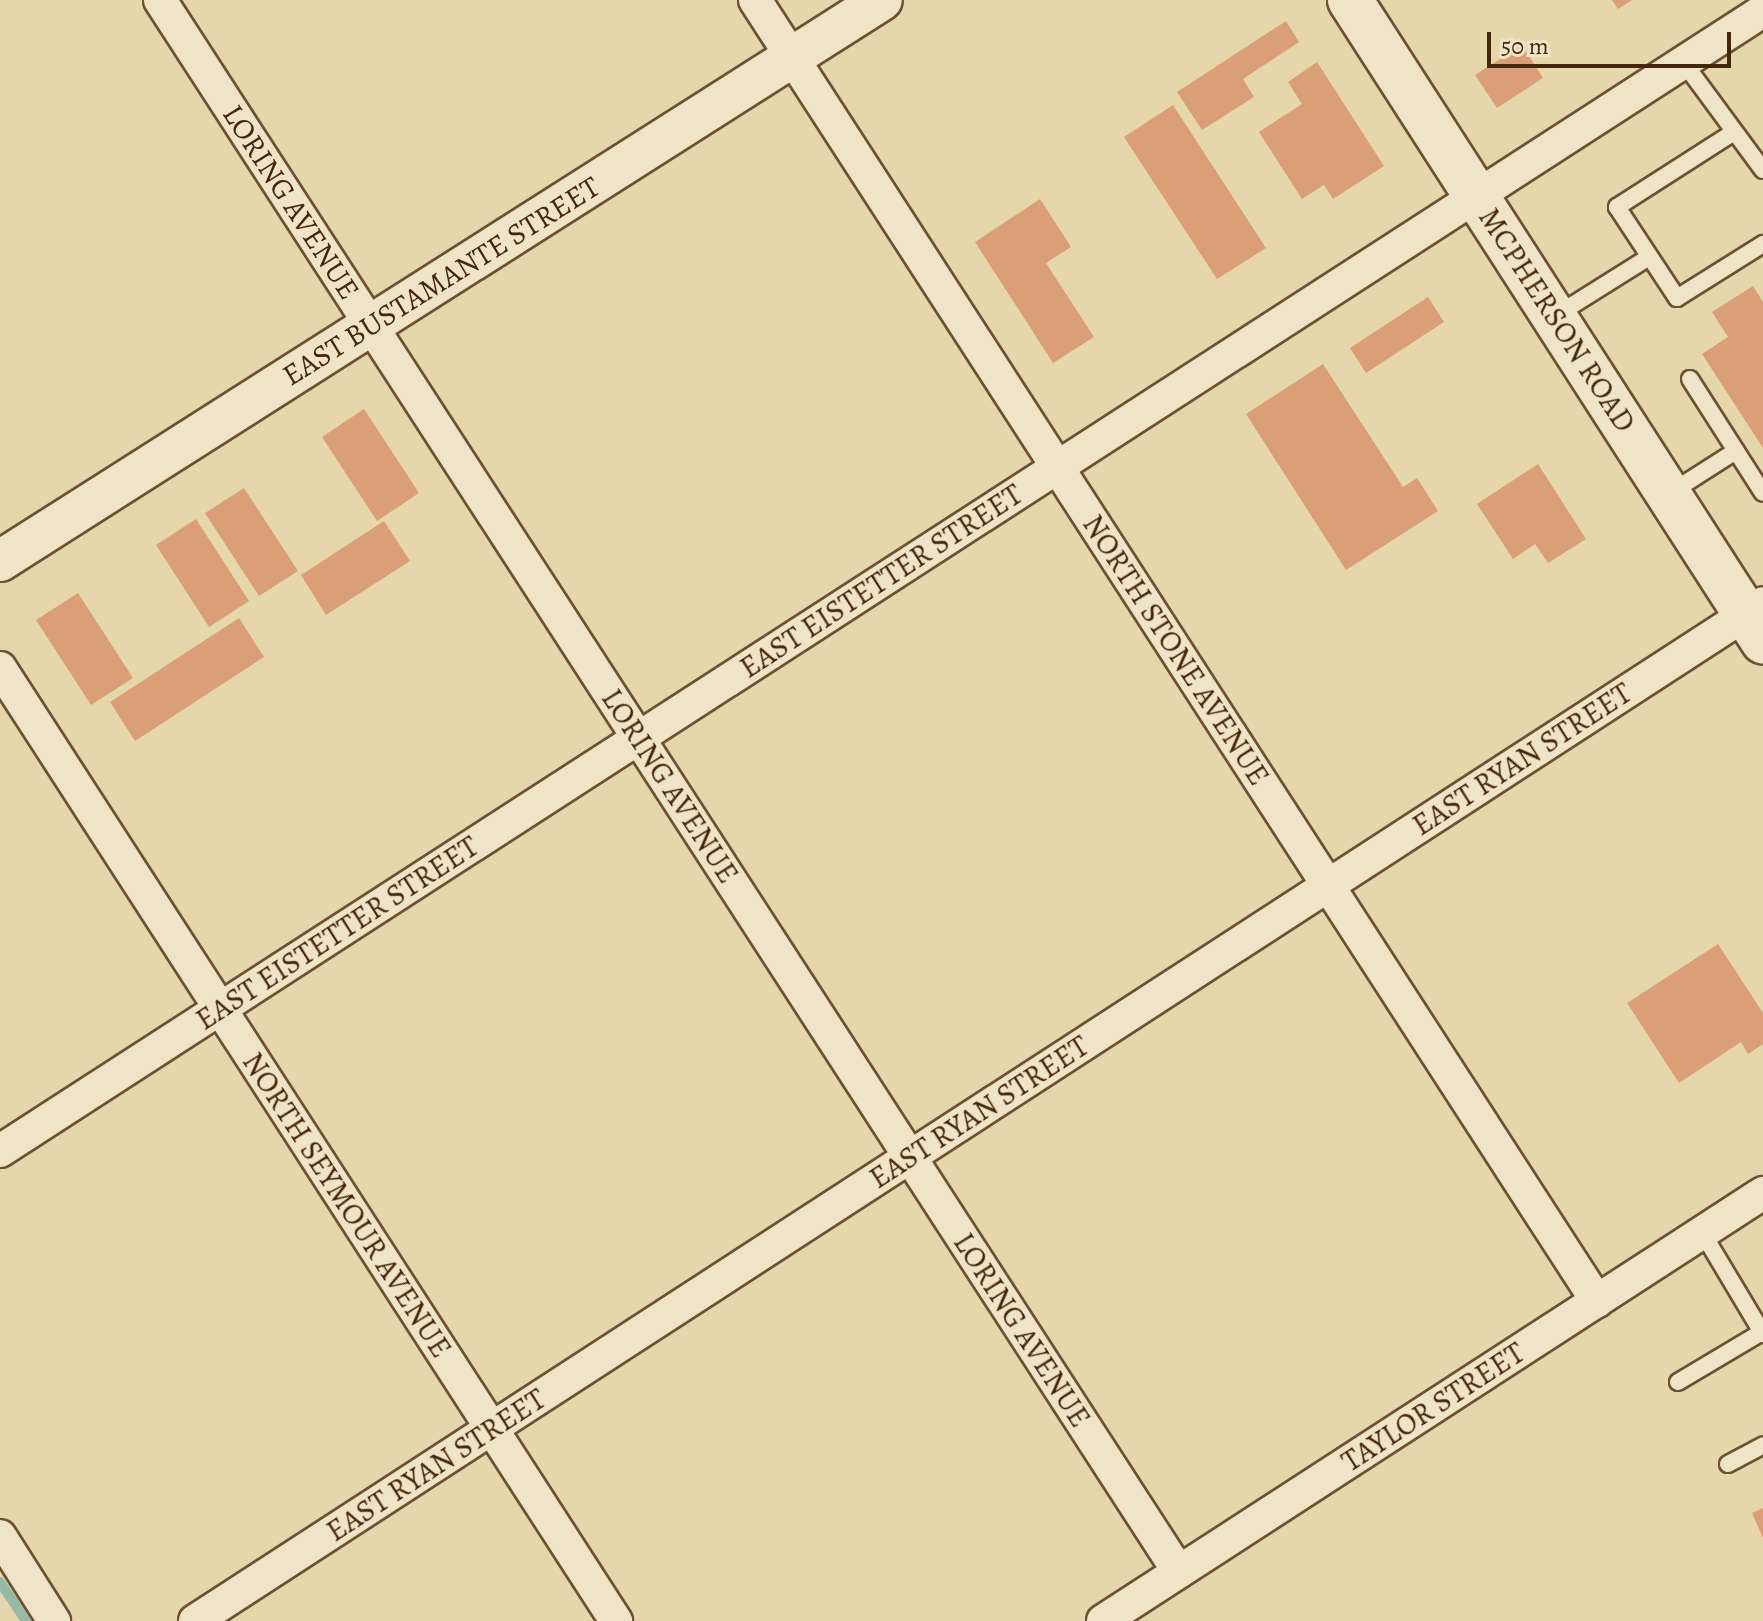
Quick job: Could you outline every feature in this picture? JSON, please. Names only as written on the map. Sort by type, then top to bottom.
[{"type":"main road","name":"MCPHERSON ROAD","points":[[1350,0],[1668,494],[1757,619]]},
{"type":"street","name":"LORING AVENUE","points":[[160,0],[1179,1572]]},
{"type":"street","name":"NORTH STONE AVENUE","points":[[755,0],[1597,1301]]},
{"type":"street","name":"EAST BUSTAMANTE STREET","points":[[0,561],[882,0]]},
{"type":"street","name":"EAST EISTETTER STREET","points":[[0,1151],[1763,11]]},
{"type":"street","name":"EAST RYAN STREET","points":[[195,1621],[1328,885],[1757,619]]},
{"type":"street","name":"NORTH SEYMOUR AVENUE","points":[[0,668],[616,1621]]},
{"type":"street","name":"TAYLOR STREET","points":[[1103,1621],[1763,1193]]},
{"type":"street","points":[[0,1536],[54,1621]]},
{"type":"lane","points":[[1684,63],[1763,170]]},
{"type":"lane","points":[[1734,132],[1617,207],[1677,298],[1763,244]]},
{"type":"lane","points":[[1554,316],[1649,257]]},
{"type":"lane","points":[[1690,379],[1763,493]]},
{"type":"lane","points":[[1668,494],[1736,451]]},
{"type":"lane","points":[[1678,1382],[1762,1333],[1702,1232]]},
{"type":"lane","points":[[1728,1464],[1763,1445]]},
{"type":"building","points":[[1612,0],[1632,0],[1618,9]]},
{"type":"building","points":[[1286,21],[1299,42],[1243,79],[1254,97],[1202,130],[1177,92]]},
{"type":"building","points":[[1522,45],[1543,78],[1497,108],[1475,75]]},
{"type":"building","points":[[1317,62],[1384,166],[1333,199],[1324,185],[1302,199],[1259,132],[1302,104],[1288,82]]},
{"type":"building","points":[[1173,105],[1266,248],[1217,279],[1124,137]]},
{"type":"building","points":[[1040,199],[1071,247],[1046,263],[1094,337],[1053,363],[975,242]]},
{"type":"building","points":[[1753,286],[1763,302],[1763,448],[1702,354],[1728,337],[1712,312]]},
{"type":"building","points":[[1428,297],[1444,322],[1366,373],[1350,348]]},
{"type":"building","points":[[1323,364],[1403,487],[1417,478],[1438,511],[1346,570],[1246,414]]},
{"type":"building","points":[[364,409],[419,493],[377,521],[322,437]]},
{"type":"building","points":[[1538,464],[1586,539],[1548,563],[1535,544],[1513,559],[1477,504]]},
{"type":"building","points":[[244,488],[298,571],[259,596],[205,513]]},
{"type":"building","points":[[196,519],[249,601],[209,627],[156,545]]},
{"type":"building","points":[[384,521],[410,561],[326,615],[301,575]]},
{"type":"building","points":[[78,593],[133,678],[91,705],[36,620]]},
{"type":"building","points":[[239,618],[264,657],[135,741],[110,702]]},
{"type":"building","points":[[1718,944],[1763,1013],[1763,1044],[1748,1054],[1741,1042],[1679,1083],[1627,1003]]},
{"type":"building","points":[[1763,1508],[1763,1538],[1752,1513]]},
{"type":"waterway","points":[[0,1582],[26,1621]]}]
